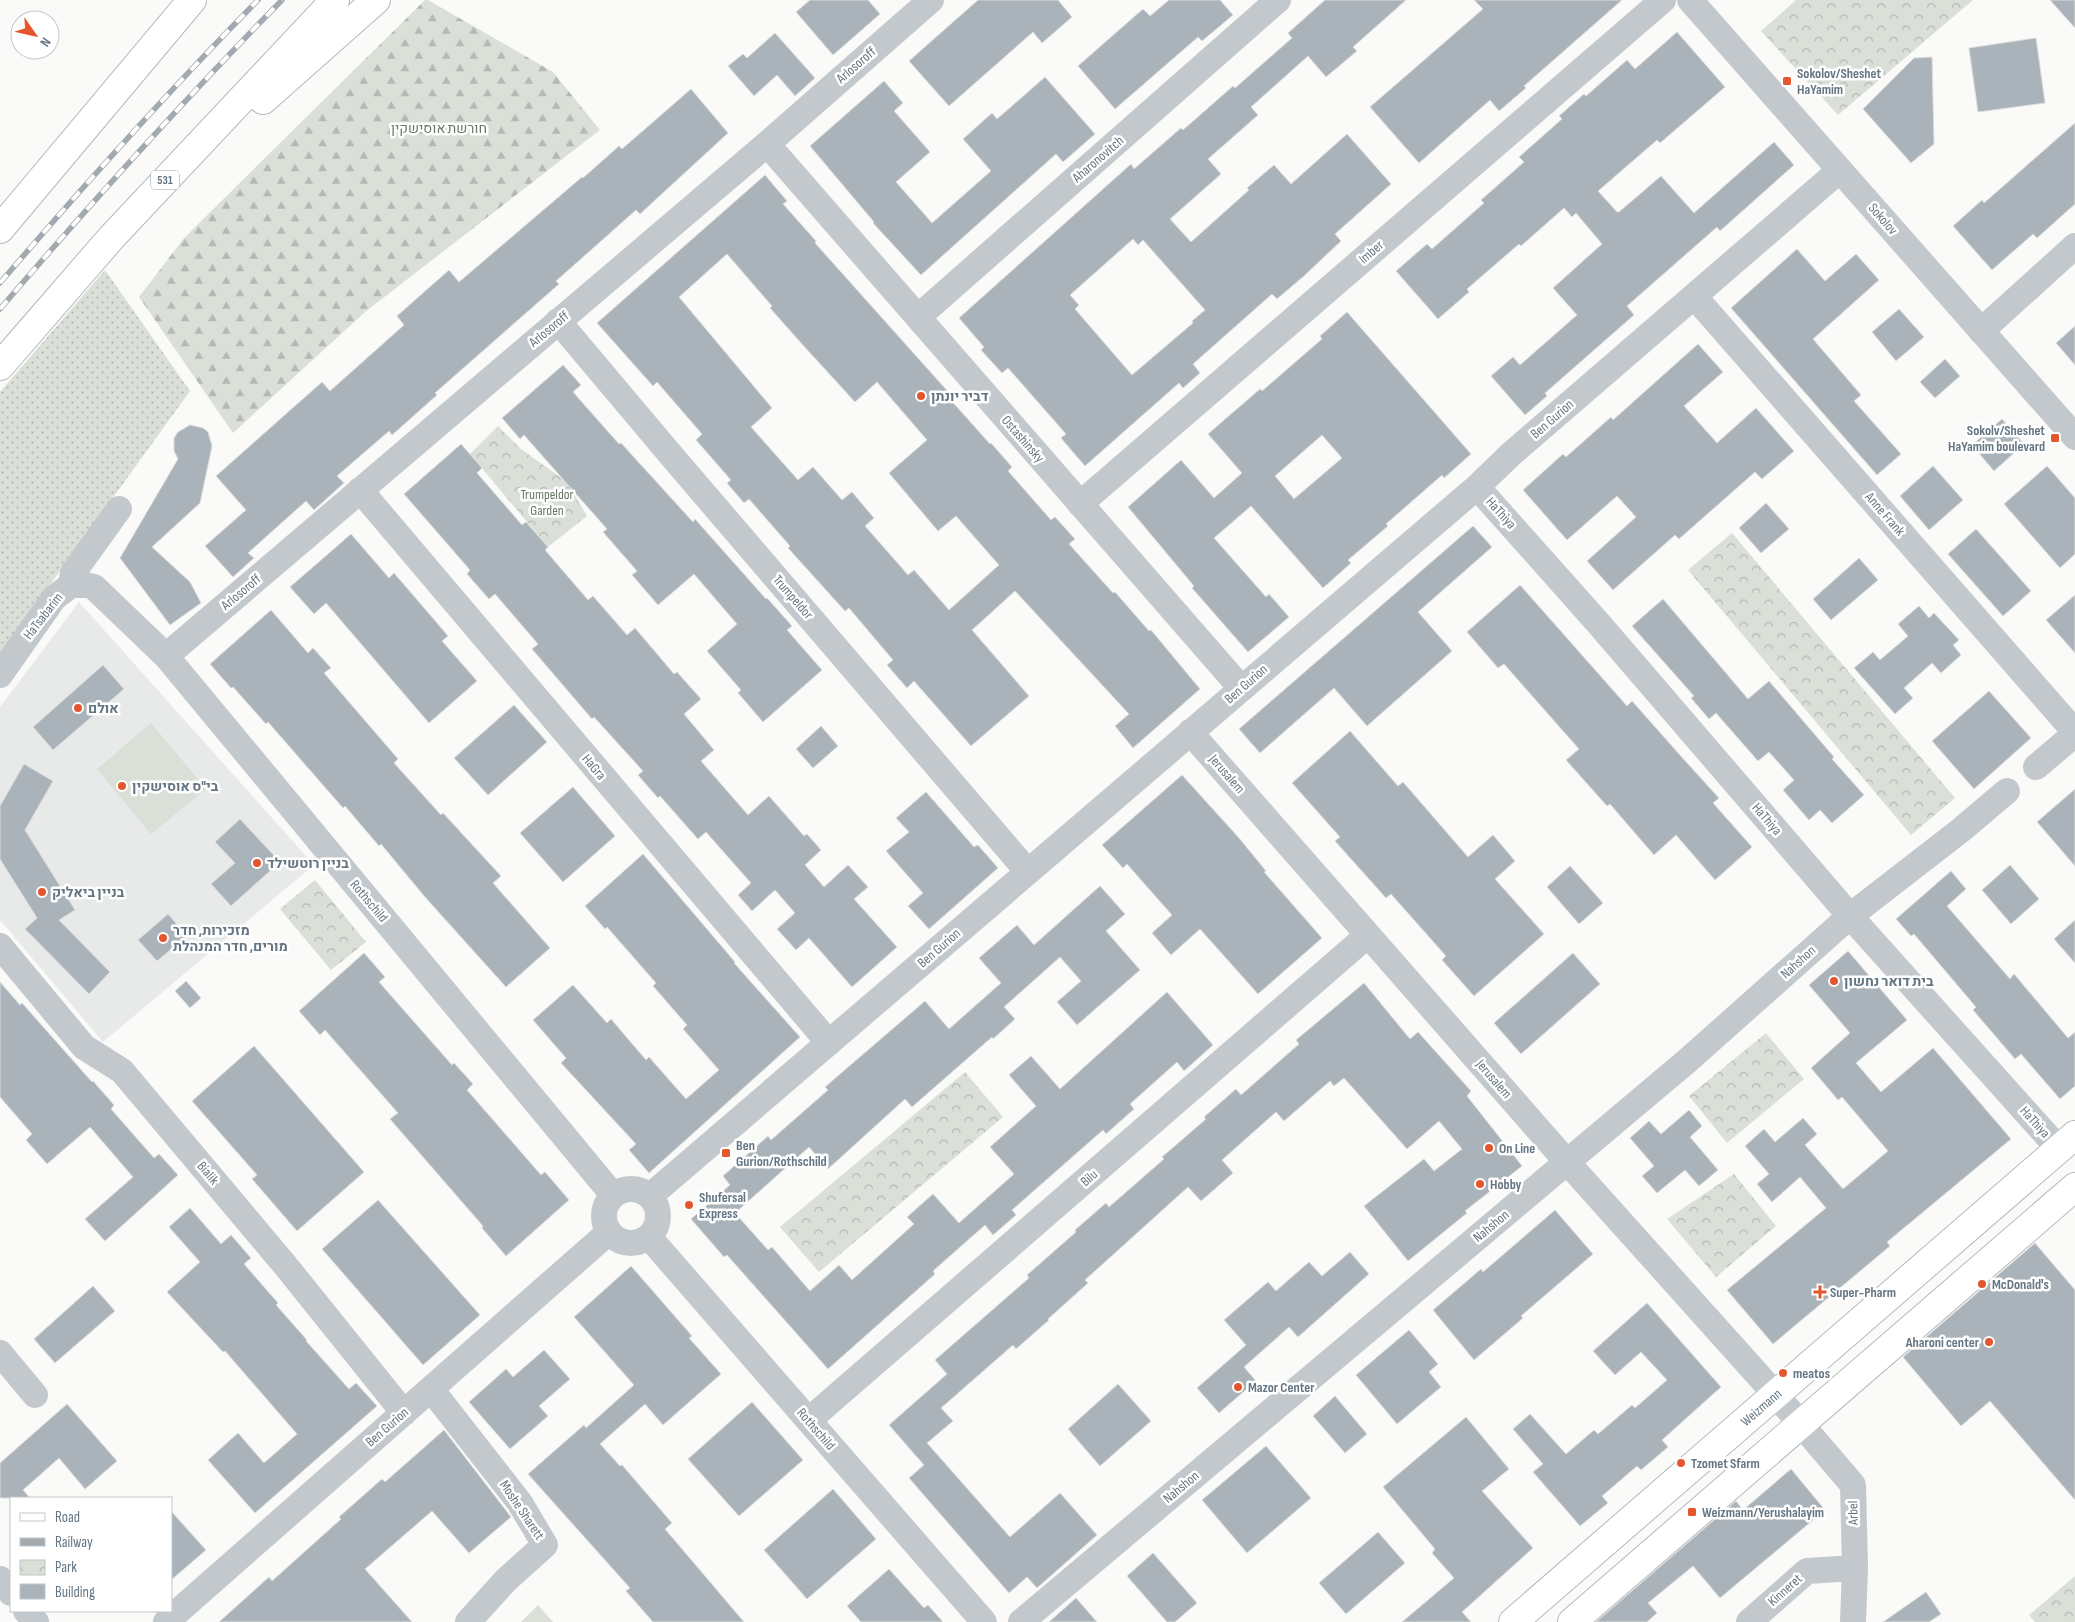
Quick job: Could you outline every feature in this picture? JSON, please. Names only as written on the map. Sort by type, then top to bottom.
[{"type":"main road","points":[[0,229],[192,0]]},
{"type":"main road","points":[[44,178],[209,0]]},
{"type":"main road","name":"531","points":[[0,366],[137,209],[335,0]]},
{"type":"main road","points":[[137,209],[376,0]]},
{"type":"main road","name":"Weizmann","points":[[1513,1622],[2067,1142]]},
{"type":"main road","points":[[1572,1622],[2075,1186]]},
{"type":"street","name":"Arlosoroff","points":[[166,656],[767,144],[931,0]]},
{"type":"street","name":"Aharonovitch","points":[[918,317],[1278,0]]},
{"type":"street","name":"Imber","points":[[1080,504],[1663,0]]},
{"type":"street","name":"Sokolov","points":[[1690,0],[2075,437]]},
{"type":"street","name":"Ostashinsky","points":[[767,144],[1241,688]]},
{"type":"street","name":"Ben Gurion","points":[[650,1196],[1477,487],[1510,455],[1840,170]]},
{"type":"street","points":[[1981,331],[2075,246]]},
{"type":"street","name":"Anne Frank","points":[[1694,296],[2075,733],[2036,767]]},
{"type":"street","name":"Trumpeldor","points":[[558,322],[1028,872]]},
{"type":"street","name":"HaThiya","points":[[1477,487],[1599,624],[1850,916],[2067,1142]]},
{"type":"street","name":"HaGra","points":[[360,490],[828,1043]]},
{"type":"street","name":"HaTsabarim","points":[[0,675],[54,598],[71,585],[73,573],[119,509]]},
{"type":"street","name":"Rothschild","points":[[71,585],[86,584],[94,587],[166,656],[613,1195]]},
{"type":"street","name":"Jerusalem","points":[[1190,732],[1567,1162],[1801,1424]]},
{"type":"street","name":"Nahshon","points":[[1020,1622],[1687,1061],[1850,916],[1961,830],[2007,791]]},
{"type":"street","name":"Bilu","points":[[809,1420],[1368,935]]},
{"type":"street","name":"Bialik","points":[[0,946],[84,1047],[122,1072],[291,1272],[404,1412]]},
{"type":"street","points":[[632,1188],[642,1190],[650,1196],[655,1202],[658,1213],[657,1223],[649,1236],[637,1243],[627,1243],[618,1240],[609,1232],[603,1219],[605,1207],[613,1195],[623,1189],[632,1188]]},
{"type":"street","name":"Ben Gurion","points":[[166,1622],[609,1232]]},
{"type":"street","name":"Rothschild","points":[[649,1236],[984,1622]]},
{"type":"street","points":[[0,1353],[35,1395]]},
{"type":"street","name":"Moshe Sharett","points":[[431,1389],[520,1503],[545,1545],[506,1580],[468,1622]]},
{"type":"street","name":"Arbel","points":[[1801,1424],[1853,1485],[1855,1568],[1853,1622]]},
{"type":"street","name":"Kinneret","points":[[1749,1622],[1807,1571],[1855,1568]]},
{"type":"street","points":[[0,1579],[10,1592]]},
{"type":"street","points":[[27,1612],[36,1622]]},
{"type":"shaded area","name":"בי\"ס אוסישקין","points":[[79,602],[314,865],[103,1042],[0,920],[0,707]]},
{"type":"green space","name":"חורשת אוסישקין","points":[[425,0],[553,72],[600,130],[365,312],[233,433],[139,297],[185,237]]},
{"type":"green space","points":[[1796,0],[1973,0],[1838,115],[1761,31]]},
{"type":"green space","points":[[105,270],[190,391],[0,654],[0,392]]},
{"type":"green space","name":"Trumpeldor Garden","points":[[498,426],[521,449],[567,482],[587,516],[548,547],[470,454]]},
{"type":"green space","points":[[1732,533],[1955,798],[1911,835],[1688,570]]},
{"type":"green space","points":[[151,723],[206,789],[151,834],[97,769]]},
{"type":"green space","points":[[315,880],[366,942],[331,970],[280,909]]},
{"type":"green space","points":[[1766,1033],[1804,1079],[1727,1143],[1689,1096]]},
{"type":"green space","points":[[965,1072],[1003,1117],[819,1272],[780,1227]]},
{"type":"green space","points":[[1734,1174],[1776,1226],[1716,1277],[1667,1219]]},
{"type":"green space","points":[[2075,1576],[2075,1622],[2035,1622],[2029,1615]]},
{"type":"green space","points":[[538,1605],[553,1622],[521,1622]]},
{"type":"building","points":[[810,0],[868,0],[880,14],[833,55],[796,12]]},
{"type":"building","points":[[978,0],[1058,0],[1072,17],[1042,43],[1033,32],[949,106],[909,61]]},
{"type":"building","points":[[1169,0],[1220,0],[1233,15],[1202,41],[1198,37],[1115,109],[1078,66],[1143,9],[1150,16]]},
{"type":"building","points":[[1325,0],[1406,0],[1353,47],[1357,51],[1326,77],[1308,56],[1251,107],[1258,115],[1208,159],[1221,174],[1170,219],[1191,242],[1249,190],[1247,188],[1274,165],[1291,184],[1347,134],[1391,184],[1335,234],[1341,241],[1305,275],[1277,299],[1272,294],[1193,364],[1200,373],[1183,388],[1179,383],[1085,466],[1061,438],[1066,434],[1008,368],[1002,373],[981,350],[984,347],[959,318],[1131,164],[1134,169],[1181,128],[1183,130],[1233,86],[1235,88],[1292,38],[1288,33]],"holes":[[[1133,239],[1138,245],[1143,240],[1205,310],[1192,321],[1193,323],[1132,375],[1075,309],[1079,305],[1070,295]]]},
{"type":"building","points":[[1474,0],[1622,0],[1524,86],[1526,88],[1499,111],[1490,100],[1419,163],[1370,107],[1483,9]]},
{"type":"building","points":[[2050,0],[2075,0],[2075,28]]},
{"type":"building","points":[[1677,32],[1725,87],[1660,143],[1657,140],[1598,191],[1619,212],[1661,176],[1694,213],[1774,142],[1794,165],[1720,231],[1717,227],[1627,306],[1634,315],[1545,393],[1547,396],[1525,415],[1491,376],[1513,357],[1520,365],[1577,315],[1553,288],[1602,244],[1576,213],[1572,217],[1564,208],[1521,246],[1519,244],[1467,289],[1469,292],[1438,319],[1396,271],[1427,244],[1432,249],[1484,203],[1481,200],[1524,162],[1519,157],[1562,119],[1559,116],[1584,94],[1586,96],[1627,60],[1635,69]]},
{"type":"building","points":[[775,33],[815,78],[795,96],[777,75],[754,96],[728,66],[743,54],[747,58]]},
{"type":"building","points":[[2036,38],[2045,103],[1978,112],[1969,48]]},
{"type":"building","points":[[1932,57],[1934,144],[1911,163],[1863,109],[1914,58]]},
{"type":"building","points":[[1045,77],[1095,134],[1063,162],[1056,154],[921,275],[873,223],[810,146],[884,81],[903,103],[894,111],[930,152],[896,182],[932,223],[991,171],[963,139],[992,113],[997,119]]},
{"type":"building","points":[[691,89],[728,133],[640,214],[636,210],[556,281],[559,284],[435,393],[437,395],[392,435],[389,431],[337,476],[344,483],[314,510],[306,501],[248,553],[254,558],[233,577],[205,546],[246,510],[216,476],[322,382],[330,391],[404,325],[397,316],[449,270],[459,282],[619,146],[622,149]]},
{"type":"building","points":[[2075,123],[2075,204],[2037,238],[2033,234],[1992,270],[1953,226],[1982,200],[1984,203]]},
{"type":"building","points":[[765,175],[787,201],[783,204],[816,241],[815,243],[951,395],[948,397],[1012,467],[1008,471],[1051,520],[1055,517],[1075,539],[1069,544],[1149,631],[1151,630],[1200,689],[1133,748],[1115,726],[1129,714],[1015,591],[972,630],[1029,696],[971,746],[914,681],[907,688],[887,665],[893,660],[849,608],[845,611],[788,548],[790,546],[749,499],[744,503],[727,483],[731,480],[696,440],[702,434],[657,382],[653,386],[597,323]],"holes":[[[727,254],[772,306],[770,308],[855,402],[877,382],[927,440],[889,473],[938,531],[956,516],[999,565],[949,610],[914,570],[908,575],[865,526],[874,518],[852,492],[842,500],[813,467],[798,480],[751,427],[772,408],[679,297]]]},
{"type":"building","points":[[1797,249],[1825,281],[1856,254],[1879,280],[1813,339],[1861,395],[1854,401],[1901,454],[1877,475],[1731,308]]},
{"type":"building","points":[[1899,309],[1924,337],[1896,361],[1872,332]]},
{"type":"building","points":[[1347,312],[1471,454],[1444,478],[1442,475],[1386,524],[1388,526],[1348,560],[1351,563],[1323,588],[1251,506],[1214,538],[1266,597],[1269,594],[1289,617],[1248,652],[1192,588],[1194,586],[1128,507],[1181,460],[1214,498],[1242,473],[1208,434],[1260,389],[1262,391],[1322,339],[1320,336]],"holes":[[[1322,435],[1342,458],[1294,499],[1275,476]]]},
{"type":"building","points":[[2075,326],[2075,365],[2056,343]]},
{"type":"building","points":[[1698,344],[1723,372],[1684,406],[1717,443],[1756,408],[1794,451],[1762,479],[1755,472],[1679,539],[1675,535],[1613,590],[1587,561],[1636,517],[1617,496],[1567,540],[1523,490],[1563,454],[1566,457],[1611,417],[1613,420]]},
{"type":"building","points":[[1945,359],[1960,376],[1935,398],[1920,382]]},
{"type":"building","points":[[563,365],[581,385],[573,392],[619,444],[621,443],[693,522],[695,519],[767,598],[792,626],[787,630],[822,670],[763,722],[738,693],[741,690],[707,651],[737,624],[694,574],[658,605],[632,575],[637,571],[603,532],[607,529],[524,435],[520,439],[502,418]]},
{"type":"building","points":[[2002,419],[2024,444],[1994,471],[1972,445]]},
{"type":"building","points":[[190,425],[203,428],[208,432],[212,446],[200,503],[152,547],[190,582],[201,603],[170,625],[120,558],[178,459],[174,451],[174,438],[178,432]]},
{"type":"building","points":[[461,444],[482,468],[477,473],[522,525],[526,522],[548,547],[545,550],[588,600],[593,596],[627,635],[635,628],[674,674],[677,672],[701,699],[684,714],[714,750],[701,761],[748,815],[769,796],[804,836],[807,834],[821,850],[805,865],[824,887],[848,865],[868,887],[854,899],[897,947],[852,987],[809,938],[796,950],[777,929],[795,913],[775,890],[752,911],[738,895],[751,883],[706,832],[698,839],[660,796],[658,798],[638,775],[643,771],[594,717],[592,719],[532,649],[538,644],[495,594],[489,599],[467,574],[470,570],[404,494]]},
{"type":"building","points":[[1933,466],[1963,500],[1929,530],[1900,496]]},
{"type":"building","points":[[2047,466],[2075,498],[2075,554],[2060,568],[2004,504]]},
{"type":"building","points":[[1766,503],[1789,529],[1761,553],[1739,528]]},
{"type":"building","points":[[1473,526],[1492,547],[1418,612],[1452,651],[1367,726],[1334,688],[1260,753],[1239,729]]},
{"type":"building","points":[[1976,529],[2031,591],[2003,616],[1948,554]]},
{"type":"building","points":[[351,534],[389,578],[394,573],[419,602],[448,636],[442,641],[477,681],[429,723],[326,603],[314,614],[290,587]]},
{"type":"building","points":[[1859,558],[1878,580],[1831,620],[1813,599]]},
{"type":"building","points":[[1520,585],[1627,706],[1632,701],[1719,798],[1713,803],[1752,847],[1715,880],[1676,835],[1654,855],[1610,804],[1607,806],[1566,760],[1579,749],[1504,664],[1498,668],[1467,632]]},
{"type":"building","points":[[2075,595],[2075,653],[2046,620]]},
{"type":"building","points":[[1663,599],[1748,699],[1769,681],[1834,757],[1832,759],[1864,795],[1832,823],[1820,810],[1809,820],[1783,790],[1794,780],[1769,752],[1758,761],[1716,713],[1709,719],[1691,698],[1694,696],[1632,626]]},
{"type":"building","points":[[1919,606],[1929,618],[1934,613],[1959,640],[1953,645],[1961,655],[1941,673],[1932,663],[1904,688],[1913,698],[1895,714],[1854,668],[1873,652],[1880,660],[1908,636],[1898,624]]},
{"type":"building","points":[[271,610],[308,653],[313,648],[331,668],[324,673],[398,759],[394,763],[441,815],[443,813],[501,876],[493,883],[550,948],[506,987],[425,897],[381,844],[379,846],[268,722],[266,724],[210,664]]},
{"type":"building","name":"אולם","points":[[103,665],[124,689],[53,750],[33,727]]},
{"type":"building","points":[[1989,691],[2031,738],[1974,789],[1932,741]]},
{"type":"building","points":[[514,705],[547,742],[488,795],[454,758]]},
{"type":"building","points":[[821,726],[838,746],[813,768],[796,749]]},
{"type":"building","points":[[1350,731],[1398,786],[1403,782],[1468,857],[1493,835],[1515,861],[1495,879],[1544,934],[1474,996],[1442,960],[1446,956],[1391,894],[1386,898],[1335,841],[1340,837],[1292,783]]},
{"type":"building","name":"בניין ביאליק","points":[[24,764],[53,781],[25,830],[75,910],[59,920],[110,972],[89,994],[25,929],[37,918],[0,859],[0,806]]},
{"type":"building","points":[[1182,775],[1239,838],[1266,871],[1264,872],[1322,938],[1258,994],[1200,929],[1171,955],[1152,933],[1172,915],[1127,864],[1123,868],[1102,845]]},
{"type":"building","points":[[573,787],[615,836],[563,882],[520,833]]},
{"type":"building","points":[[2075,789],[2075,866],[2037,822]]},
{"type":"building","points":[[926,792],[974,847],[978,845],[998,868],[929,929],[908,906],[923,893],[886,851],[909,832],[896,818]]},
{"type":"building","name":"בניין רוטשילד","points":[[240,819],[280,862],[231,906],[211,884],[235,863],[215,842]]},
{"type":"building","points":[[643,854],[734,963],[800,1037],[649,1173],[629,1150],[636,1144],[561,1063],[566,1058],[533,1020],[573,985],[607,1023],[611,1019],[646,1060],[649,1057],[686,1099],[719,1070],[683,1029],[687,1025],[653,986],[656,983],[607,927],[605,929],[585,906]]},
{"type":"building","points":[[2010,865],[2039,899],[2011,924],[1982,890]]},
{"type":"building","points":[[1570,866],[1603,903],[1579,924],[1547,887]]},
{"type":"building","points":[[1951,871],[1966,889],[1947,906],[2010,979],[2014,974],[2068,1038],[2075,1032],[2075,1086],[2060,1099],[2021,1054],[2015,1059],[1973,1010],[1976,1007],[1914,934],[1911,936],[1896,919]]},
{"type":"building","points":[[1100,886],[1125,914],[1106,931],[1140,970],[1077,1025],[1057,1002],[1081,981],[1060,957],[1004,1007],[1015,1019],[912,1107],[905,1099],[828,1169],[809,1147],[735,1213],[768,1250],[772,1247],[810,1291],[839,1265],[852,1280],[914,1224],[907,1217],[933,1194],[959,1223],[1014,1174],[990,1147],[1036,1106],[1009,1075],[1031,1056],[1060,1089],[1167,992],[1213,1045],[1184,1071],[1177,1062],[1130,1104],[1134,1109],[1106,1134],[1103,1130],[1012,1210],[1016,1215],[993,1235],[985,1225],[933,1271],[935,1274],[828,1369],[727,1255],[724,1257],[691,1219],[730,1185],[723,1176],[768,1136],[771,1140],[828,1090],[825,1087],[925,1001],[949,1029],[1001,983],[979,958],[1017,925],[1034,945]]},
{"type":"building","name":"מזכירות, חדר מורים, חדר המנהלת","points":[[168,914],[187,936],[157,961],[138,940]]},
{"type":"building","points":[[2075,920],[2075,963],[2054,939]]},
{"type":"building","points":[[1848,951],[1907,1020],[1856,1063],[1881,1092],[1933,1048],[2011,1139],[1887,1242],[1890,1246],[1773,1344],[1727,1290],[1826,1208],[1800,1177],[1772,1202],[1757,1184],[1769,1174],[1745,1146],[1764,1129],[1775,1142],[1803,1118],[1817,1134],[1805,1145],[1843,1189],[1888,1151],[1842,1097],[1838,1100],[1811,1068],[1850,1033],[1809,985]]},
{"type":"building","points":[[364,953],[385,977],[379,982],[452,1065],[454,1063],[473,1084],[467,1090],[541,1175],[545,1172],[569,1200],[506,1256],[482,1228],[483,1226],[390,1119],[398,1113],[325,1030],[320,1035],[299,1011]]},
{"type":"building","points":[[1573,953],[1600,984],[1521,1054],[1494,1023]]},
{"type":"building","points":[[186,981],[201,998],[190,1008],[175,991]]},
{"type":"building","points":[[0,982],[20,1005],[22,1003],[114,1105],[111,1109],[154,1158],[159,1154],[178,1175],[105,1241],[85,1219],[133,1177],[90,1127],[47,1164],[26,1140],[32,1134],[0,1097]]},
{"type":"building","points":[[1364,983],[1410,1039],[1418,1032],[1471,1091],[1467,1096],[1522,1166],[1465,1211],[1467,1213],[1408,1261],[1364,1206],[1424,1159],[1434,1171],[1462,1149],[1439,1121],[1407,1149],[1344,1078],[1334,1086],[1330,1081],[1284,1121],[1276,1112],[1222,1160],[1233,1173],[1201,1201],[1188,1187],[1085,1280],[1088,1283],[1049,1320],[1016,1349],[1013,1345],[941,1408],[953,1421],[927,1443],[1010,1537],[1060,1493],[1097,1535],[1037,1588],[1027,1577],[1009,1593],[909,1478],[924,1465],[889,1425],[947,1374],[935,1360],[1029,1278],[1027,1275],[1076,1232],[1075,1230],[1106,1203],[1109,1207],[1164,1159],[1162,1157],[1206,1119],[1204,1117],[1236,1089],[1241,1095],[1299,1044],[1296,1040]]},
{"type":"building","points":[[254,1046],[364,1172],[297,1231],[252,1179],[257,1175],[192,1101]]},
{"type":"building","points":[[1689,1110],[1702,1126],[1690,1137],[1718,1170],[1699,1186],[1685,1170],[1657,1193],[1642,1176],[1654,1166],[1630,1138],[1649,1121],[1661,1134]]},
{"type":"building","points":[[378,1200],[480,1315],[423,1365],[322,1249]]},
{"type":"building","points":[[190,1208],[221,1244],[231,1235],[251,1258],[244,1264],[278,1303],[276,1305],[306,1341],[349,1389],[356,1383],[377,1406],[255,1513],[208,1460],[238,1433],[264,1463],[297,1434],[225,1351],[223,1352],[167,1292],[200,1262],[169,1227]]},
{"type":"building","points":[[1555,1210],[1593,1254],[1521,1316],[1523,1318],[1474,1360],[1433,1310],[1481,1269],[1483,1272]]},
{"type":"building","name":"Aharoni center","points":[[2035,1243],[2075,1290],[2075,1500],[1990,1401],[1961,1426],[1903,1357]]},
{"type":"building","points":[[1350,1252],[1369,1274],[1298,1337],[1289,1327],[1244,1367],[1256,1381],[1219,1413],[1197,1388],[1246,1345],[1224,1320],[1268,1282],[1276,1291],[1309,1262],[1322,1276]]},
{"type":"building","points":[[631,1266],[692,1336],[689,1338],[721,1374],[663,1425],[645,1404],[600,1444],[620,1466],[622,1465],[672,1523],[665,1529],[744,1622],[653,1622],[626,1591],[630,1588],[528,1474],[584,1425],[586,1428],[634,1385],[574,1317]]},
{"type":"building","points":[[93,1286],[115,1311],[55,1363],[34,1339]]},
{"type":"building","points":[[1647,1303],[1721,1387],[1662,1440],[1668,1447],[1641,1470],[1637,1466],[1602,1496],[1608,1503],[1580,1526],[1533,1472],[1543,1464],[1513,1429],[1530,1414],[1566,1454],[1594,1430],[1598,1434],[1632,1405],[1635,1408],[1667,1380],[1641,1352],[1615,1375],[1593,1351]]},
{"type":"building","points":[[1409,1330],[1438,1364],[1429,1372],[1441,1387],[1397,1424],[1356,1375]]},
{"type":"building","points":[[544,1350],[570,1379],[539,1406],[548,1416],[510,1449],[469,1402],[506,1369],[513,1377]]},
{"type":"building","points":[[1118,1384],[1151,1421],[1100,1466],[1068,1429]]},
{"type":"building","points":[[1335,1396],[1367,1434],[1345,1453],[1313,1416]]},
{"type":"building","points":[[752,1402],[803,1460],[739,1516],[688,1459]]},
{"type":"building","points":[[67,1404],[117,1461],[85,1489],[59,1458],[23,1490],[29,1497],[10,1498],[0,1498],[0,1463]]},
{"type":"building","points":[[1466,1417],[1509,1469],[1482,1491],[1533,1548],[1462,1612],[1471,1622],[1402,1622],[1454,1578],[1432,1553],[1435,1549],[1383,1487]]},
{"type":"building","points":[[444,1430],[511,1517],[469,1553],[432,1511],[365,1569],[412,1622],[219,1622],[269,1577],[272,1581],[382,1479],[385,1482]]},
{"type":"building","points":[[1266,1446],[1311,1498],[1247,1553],[1202,1500]]},
{"type":"building","points":[[1791,1469],[1825,1510],[1720,1598],[1693,1566],[1648,1603],[1657,1613],[1647,1622],[1596,1622],[1736,1501],[1743,1510]]},
{"type":"building","points":[[833,1489],[876,1539],[807,1599],[764,1550]]},
{"type":"building","points":[[172,1512],[206,1550],[172,1579]]},
{"type":"building","points":[[1378,1532],[1405,1563],[1346,1614],[1319,1583]]},
{"type":"building","points":[[1153,1553],[1197,1603],[1175,1622],[1167,1622],[1127,1576]]},
{"type":"building","points":[[889,1569],[924,1608],[928,1605],[943,1622],[861,1622],[847,1606]]},
{"type":"building","points":[[1926,1592],[1941,1614],[1929,1622],[1883,1622]]},
{"type":"building","points":[[1076,1598],[1097,1622],[1049,1622]]},
{"type":"railway","points":[[0,283],[127,139],[258,0]]},
{"type":"railway","points":[[0,309],[138,152],[282,0]]},
{"type":"place","name":"Sokolov/Sheshet HaYamim","points":[[1787,81]]},
{"type":"place","name":"דביר יונתן","points":[[921,396]]},
{"type":"place","name":"Sokolv/Sheshet HaYamim boulevard","points":[[2055,438]]},
{"type":"place","name":"אולם","points":[[78,708]]},
{"type":"place","name":"בי\"ס אוסישקין","points":[[122,786]]},
{"type":"place","name":"בניין רוטשילד","points":[[257,863]]},
{"type":"place","name":"בניין ביאליק","points":[[42,892]]},
{"type":"place","name":"מזכירות, חדר מורים, חדר המנהלת","points":[[163,938]]},
{"type":"place","name":"בית דואר נחשון","points":[[1834,981]]},
{"type":"place","name":"On Line","points":[[1489,1148]]},
{"type":"place","name":"Ben Gurion/Rothschild","points":[[726,1153]]},
{"type":"place","name":"Hobby","points":[[1480,1184]]},
{"type":"place","name":"Shufersal Express","points":[[689,1205]]},
{"type":"place","name":"McDonald's","points":[[1982,1284]]},
{"type":"place","name":"Super-Pharm","points":[[1820,1292]]},
{"type":"place","name":"Aharoni center","points":[[1989,1342]]},
{"type":"place","name":"meatos","points":[[1783,1373]]},
{"type":"place","name":"Mazor Center","points":[[1238,1387]]},
{"type":"place","name":"Tzomet Sfarm","points":[[1681,1463]]},
{"type":"place","name":"Weizmann/Yerushalayim","points":[[1692,1512]]}]
